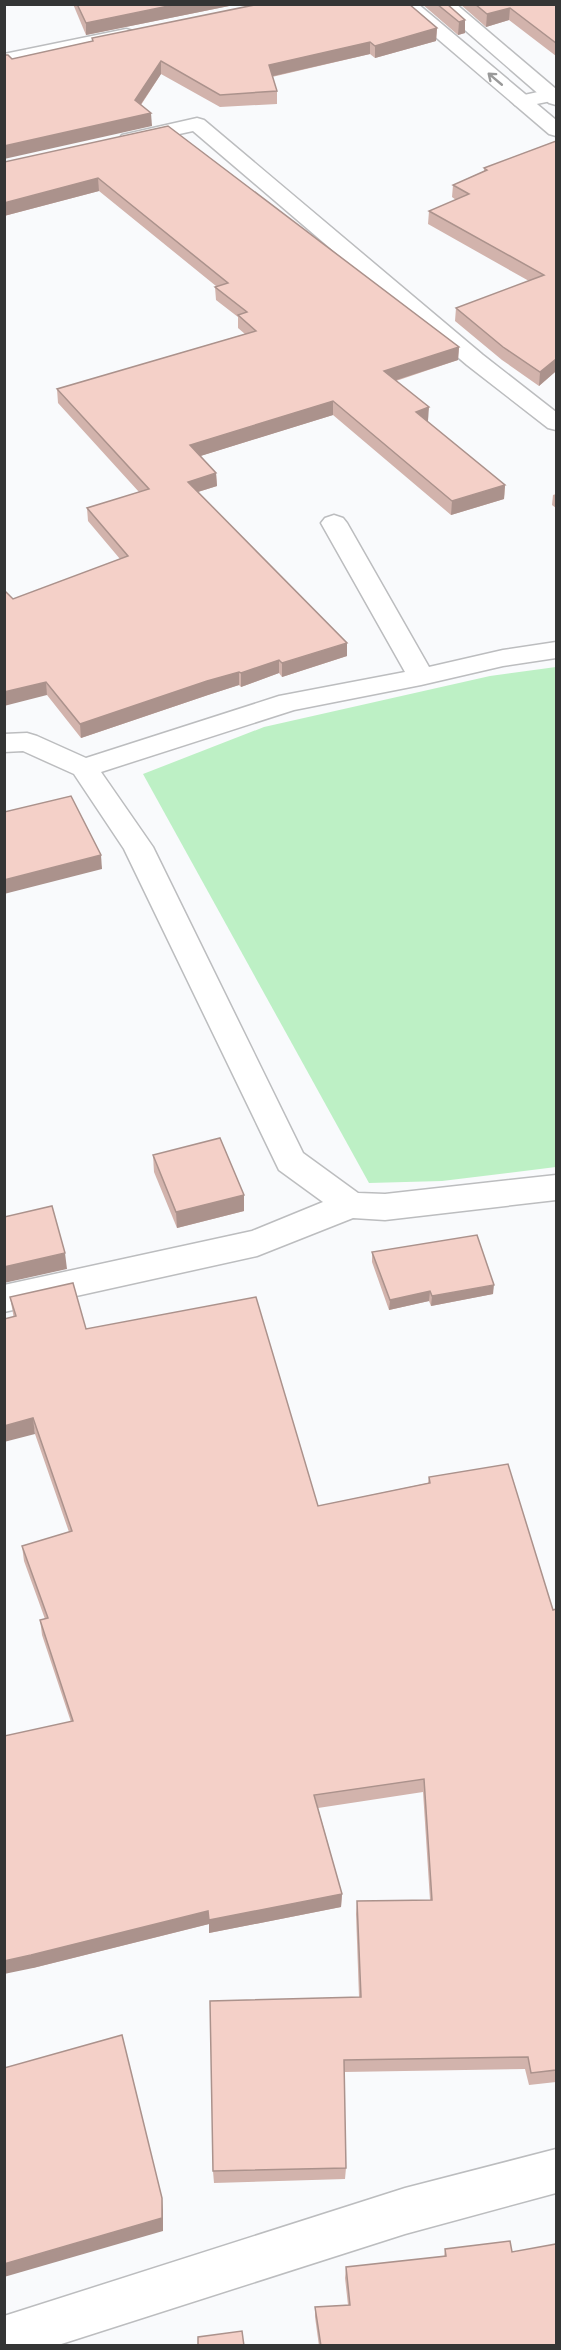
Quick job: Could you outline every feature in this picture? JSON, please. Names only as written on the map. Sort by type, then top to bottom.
[{"type":"street","points":[[406,4],[556,130]]},
{"type":"street","points":[[444,4],[555,96]]},
{"type":"street","points":[[4,60],[148,31]]},
{"type":"street","points":[[522,101],[555,96]]},
{"type":"street","points":[[104,145],[196,124],[475,360],[556,423]]},
{"type":"street","points":[[334,523],[420,677]]},
{"type":"street","points":[[84,768],[289,702],[420,677],[503,658],[556,650]]},
{"type":"street","points":[[4,743],[27,742],[84,768],[138,847],[291,1161],[351,1205]]},
{"type":"street","points":[[4,1299],[257,1243],[351,1205],[385,1207],[556,1188]]},
{"type":"street","points":[[4,2340],[405,2211],[556,2171]]},
{"type":"green space","points":[[556,667],[556,1167],[442,1181],[369,1183],[143,774],[264,727],[490,676]]},
{"type":"building","points":[[77,4],[178,4],[86,23]]},
{"type":"building","points":[[259,4],[409,4],[437,28],[375,46],[370,42],[269,65],[277,91],[220,95],[161,61],[135,100],[151,113],[4,146],[4,55],[12,59],[93,41],[92,38]]},
{"type":"building","points":[[437,4],[447,4],[465,20],[459,22]]},
{"type":"building","points":[[475,4],[556,4],[556,43],[510,8],[487,14]]},
{"type":"building","points":[[168,126],[459,347],[384,371],[429,407],[416,412],[505,485],[452,501],[333,401],[190,445],[216,473],[188,482],[347,643],[282,663],[279,660],[241,673],[207,681],[80,724],[46,682],[4,692],[4,590],[13,599],[128,556],[87,508],[149,489],[57,389],[256,331],[238,315],[247,312],[215,287],[228,283],[98,178],[4,203],[4,162]]},
{"type":"building","points":[[556,141],[556,359],[540,372],[503,347],[456,308],[544,275],[429,211],[469,194],[453,185],[487,170],[484,168]]},
{"type":"building","points":[[71,796],[101,855],[4,880],[4,812]]},
{"type":"building","points":[[220,1138],[244,1195],[176,1212],[153,1155]]},
{"type":"building","points":[[52,1206],[65,1253],[4,1267],[4,1217]]},
{"type":"building","points":[[477,1235],[494,1285],[432,1296],[430,1291],[390,1300],[372,1252]]},
{"type":"building","points":[[73,1283],[86,1329],[256,1297],[318,1506],[430,1483],[429,1477],[508,1464],[553,1610],[556,1609],[556,2070],[531,2073],[528,2057],[344,2060],[346,2168],[213,2171],[210,2001],[361,1997],[357,1901],[432,1900],[424,1779],[314,1795],[342,1894],[209,1920],[208,1911],[4,1961],[4,1736],[73,1721],[40,1620],[48,1618],[22,1546],[72,1531],[33,1418],[4,1426],[4,1319],[16,1316],[10,1297]]},
{"type":"building","points":[[122,2035],[162,2198],[162,2218],[4,2264],[4,2068]]},
{"type":"building","points":[[510,2241],[512,2252],[556,2244],[556,2346],[321,2346],[315,2307],[350,2305],[346,2267],[446,2256],[445,2249]]},
{"type":"building","points":[[242,2331],[244,2346],[198,2346],[198,2337]]}]
